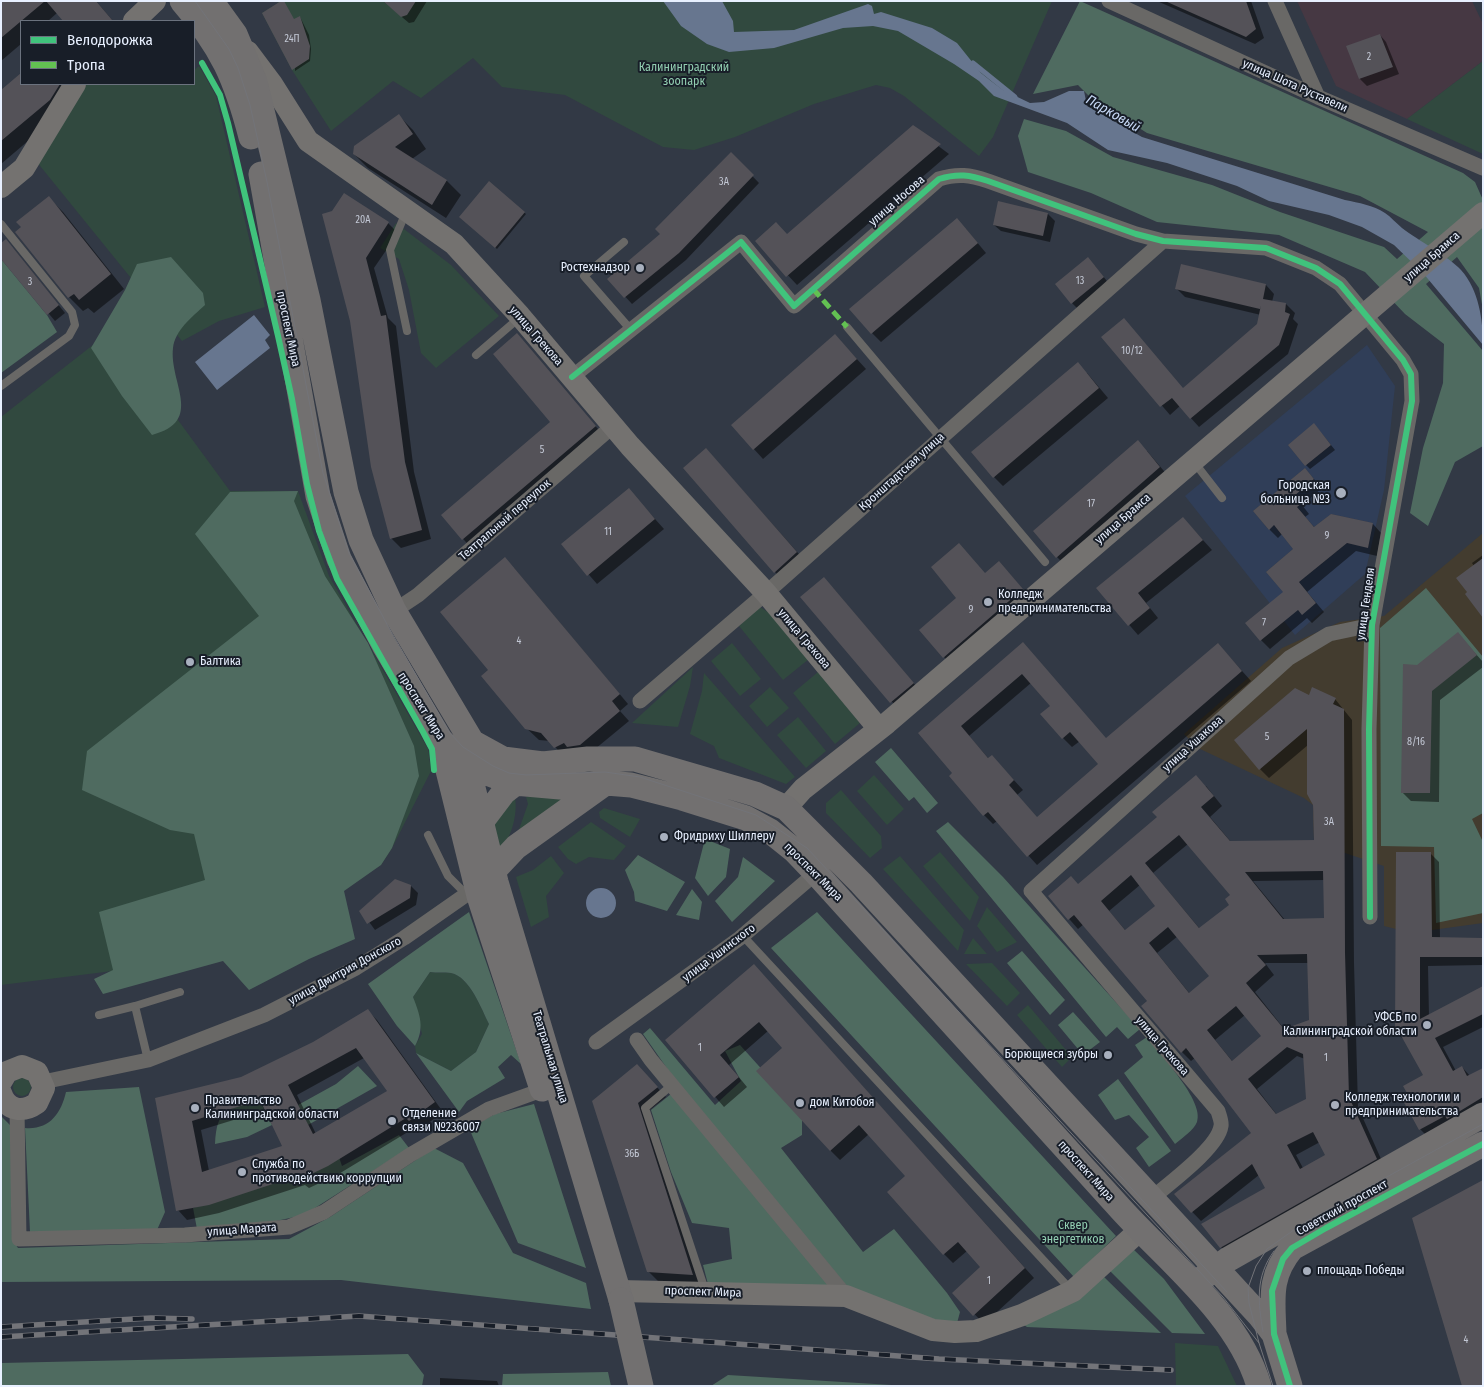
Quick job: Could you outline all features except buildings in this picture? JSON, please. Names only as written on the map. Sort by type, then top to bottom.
[{"type":"main road","name":"проспект Мира","points":[[182,1],[205,28],[229,67],[246,114],[261,173],[276,268],[293,347],[318,496],[339,558],[384,645],[440,739],[455,756],[468,766],[514,782],[560,787],[606,783],[631,785],[682,798],[746,818],[770,831],[795,851],[809,879],[1200,1292]]},
{"type":"main road","name":"проспект Мира","points":[[210,1],[234,34],[255,82],[308,300],[346,492],[361,540],[394,611],[472,742],[503,758],[543,764],[588,759],[635,759],[755,794],[786,808],[836,855],[1215,1267]]},
{"type":"main road","name":"Театральная улица","points":[[463,729],[463,750],[482,821],[479,884]]},
{"type":"main road","name":"Театральная улица","points":[[440,739],[466,843],[550,1087],[561,1140],[616,1297],[641,1386]]},
{"type":"main road","points":[[466,843],[514,782],[543,764]]},
{"type":"main road","name":"улица Дмитрия Донского","points":[[479,884],[516,847],[606,783]]},
{"type":"main road","name":"улица Брамса","points":[[770,831],[786,808]]},
{"type":"main road","name":"улица Ушинского","points":[[809,879],[836,855]]},
{"type":"main road","name":"Советский проспект","points":[[1200,1292],[1215,1267],[1483,1116]]},
{"type":"main road","name":"Советский проспект","points":[[1274,1334],[1272,1291],[1283,1259],[1292,1248],[1483,1144]]},
{"type":"main road","name":"проспект Мира","points":[[1140,1230],[1157,1204]]},
{"type":"main road","points":[[1215,1267],[1274,1334],[1290,1386]]},
{"type":"main road","points":[[1200,1292],[1236,1336],[1247,1356],[1259,1386]]},
{"type":"main road","name":"Театральная улица","points":[[616,1297],[628,1386]]},
{"type":"street","points":[[135,20],[155,1]]},
{"type":"street","name":"улица Шота Руставели","points":[[1109,1],[1318,97],[1483,168]]},
{"type":"street","points":[[1274,1],[1318,97]]},
{"type":"street","name":"улица Грекова","points":[[234,34],[272,84],[308,141],[454,244],[520,316],[613,426],[766,593],[879,729]]},
{"type":"street","points":[[1,187],[24,168],[74,85]]},
{"type":"street","name":"улица Носова","points":[[572,377],[741,242],[794,306],[940,179],[965,174],[1136,234],[1163,241],[1266,248],[1316,268],[1340,284],[1365,313]]},
{"type":"street","name":"улица Брамса","points":[[786,808],[803,789],[879,729],[1483,213]]},
{"type":"street","name":"Кронштадтская улица","points":[[640,701],[766,593],[1163,241]]},
{"type":"street","name":"улица Генделя","points":[[1365,313],[1403,360],[1411,374],[1412,401],[1372,625],[1369,729],[1370,917]]},
{"type":"street","name":"Театральный переулок","points":[[394,611],[418,595],[613,426]]},
{"type":"street","name":"улица Ушакова","points":[[1031,891],[1289,658],[1329,634],[1372,625]]},
{"type":"street","name":"улица Ушинского","points":[[596,1042],[743,936],[809,879]]},
{"type":"street","name":"улица Дмитрия Донского","points":[[43,1082],[148,1060],[264,1015],[356,968],[404,938],[479,884]]},
{"type":"street","name":"улица Грекова","points":[[1031,891],[1218,1111],[1221,1126],[1216,1139],[1157,1204]]},
{"type":"street","points":[[637,1040],[846,1296]]},
{"type":"street","points":[[22,1066],[38,1072],[43,1082],[42,1096],[38,1103],[30,1108],[18,1109],[6,1103],[2,1082],[14,1068],[22,1066]]},
{"type":"street","name":"улица Марата","points":[[18,1109],[19,1239],[185,1234],[289,1227],[324,1212],[410,1155],[489,1109],[550,1087]]},
{"type":"street","name":"проспект Мира","points":[[616,1297],[705,1292],[846,1296],[933,1330],[976,1331],[1012,1319],[1073,1292],[1140,1230]]},
{"type":"lane","points":[[407,211],[390,250],[407,331]]},
{"type":"lane","points":[[1,224],[72,312],[75,325],[69,336],[1,386]]},
{"type":"lane","points":[[624,242],[584,276],[631,330]]},
{"type":"lane","points":[[476,355],[520,316]]},
{"type":"lane","points":[[847,327],[1045,562]]},
{"type":"lane","points":[[1193,460],[1222,498]]},
{"type":"lane","points":[[428,835],[448,876],[479,884]]},
{"type":"lane","points":[[743,936],[1073,1292]]},
{"type":"lane","points":[[99,1015],[180,992]]},
{"type":"lane","points":[[135,1006],[148,1060]]},
{"type":"lane","points":[[672,1085],[645,1108],[705,1292]]},
{"type":"shaded area","points":[[663,1],[722,1],[733,21],[734,32],[794,30],[868,4],[872,6],[874,14],[881,12],[932,28],[957,43],[981,73],[1003,90],[1030,103],[1044,102],[1069,91],[1084,91],[1087,106],[1142,137],[1376,208],[1402,228],[1449,259],[1461,270],[1472,287],[1479,306],[1483,345],[1423,273],[1394,245],[1362,227],[1329,215],[1269,201],[1237,186],[1167,163],[1108,150],[1067,123],[994,96],[979,81],[954,64],[898,31],[873,26],[843,28],[774,48],[729,52],[707,44],[681,26]]},
{"type":"shaded area","points":[[1297,1],[1472,1],[1483,24],[1483,61],[1407,119],[1336,86]]},
{"type":"shaded area","points":[[254,315],[270,335],[265,340],[270,348],[217,390],[195,362]]},
{"type":"shaded area","name":"Городская больница №3","points":[[1367,345],[1395,386],[1384,490],[1365,574],[1295,635],[1185,496]],"holes":[[[1314,424],[1331,445],[1305,466],[1288,445]],[[1305,468],[1314,479],[1294,496],[1301,504],[1297,507],[1314,527],[1331,514],[1373,523],[1368,547],[1347,543],[1299,582],[1316,603],[1302,614],[1266,572],[1293,549],[1274,525],[1268,529],[1253,511]]]},
{"type":"shaded area","points":[[1483,533],[1483,923],[1432,930],[1396,929],[1384,926],[1384,866],[1345,853],[1325,853],[1314,840],[1313,805],[1304,798],[1198,748],[1184,734],[1282,648],[1340,622],[1384,616]]},
{"type":"shaded area","points":[[601,888],[612,892],[616,903],[612,914],[601,918],[590,914],[586,903],[590,892]]},
{"type":"green space","name":"Калининградский зоопарк","points":[[277,1],[1052,1],[993,137],[979,156],[904,96],[890,88],[876,85],[814,104],[735,137],[694,150],[663,147],[565,95],[502,87],[473,58],[421,98],[393,81],[331,131],[292,70],[262,13],[278,3]]},
{"type":"green space","points":[[1080,1],[1463,173],[1475,182],[1483,200],[1483,310],[1479,288],[1457,257],[1426,284],[1483,351],[1483,446],[1455,462],[1428,526],[1410,513],[1423,448],[1443,383],[1444,344],[1405,314],[1365,272],[1279,235],[1157,222],[1091,193],[1028,172],[1018,136],[1024,119],[1066,131],[1113,157],[1212,185],[1280,212],[1384,247],[1397,259],[1428,232],[1360,196],[1147,133],[1089,96],[1078,85],[1033,94]]},
{"type":"green space","points":[[1483,61],[1483,154],[1407,119]]},
{"type":"green space","points":[[199,66],[216,96],[265,307],[219,321],[182,341],[32,156],[75,85],[195,85],[195,69]]},
{"type":"green space","points":[[396,223],[451,265],[499,316],[436,368],[421,353],[409,290],[399,259],[380,248]]},
{"type":"green space","points":[[171,257],[203,293],[205,305],[185,324],[174,341],[173,361],[181,399],[181,411],[177,420],[168,429],[152,435],[122,396],[91,348],[125,290],[137,264]]},
{"type":"green space","points":[[1,259],[47,315],[57,332],[1,373]]},
{"type":"green space","name":"Балтика","points":[[112,330],[230,491],[298,491],[329,576],[428,749],[431,771],[392,848],[381,865],[224,957],[1,985],[1,417]]},
{"type":"green space","points":[[298,491],[294,501],[325,576],[368,643],[414,746],[419,776],[392,848],[381,865],[344,891],[355,939],[309,959],[249,990],[223,961],[103,994],[94,979],[113,970],[99,912],[205,880],[194,834],[170,830],[82,790],[87,751],[259,616],[195,534],[230,492]]},
{"type":"green space","points":[[1426,588],[1483,657],[1483,813],[1472,819],[1483,842],[1483,913],[1436,923],[1434,847],[1381,846],[1380,628]]},
{"type":"green space","points":[[760,607],[774,616],[809,659],[783,680],[739,626]]},
{"type":"green space","points":[[732,643],[761,679],[740,696],[711,661]]},
{"type":"green space","points":[[693,667],[690,686],[678,727],[632,723]]},
{"type":"green space","points":[[818,672],[860,723],[835,744],[793,693]]},
{"type":"green space","points":[[704,673],[795,777],[786,784],[719,758],[714,746],[690,734],[702,691]]},
{"type":"green space","points":[[770,687],[789,708],[767,727],[749,706]]},
{"type":"green space","points":[[798,717],[826,751],[806,768],[777,735]]},
{"type":"green space","points":[[891,748],[938,803],[927,813],[914,797],[909,801],[875,762]]},
{"type":"green space","points":[[874,775],[904,809],[887,825],[857,791]]},
{"type":"green space","points":[[841,790],[881,836],[882,848],[870,858],[826,813],[826,803]]},
{"type":"green space","points":[[577,793],[517,835],[528,804],[526,797]]},
{"type":"green space","points":[[515,798],[513,826],[507,840],[499,851],[492,819]]},
{"type":"green space","points":[[604,808],[640,819],[630,837],[600,818],[599,812]]},
{"type":"green space","points":[[591,822],[626,846],[614,860],[589,857],[576,864],[568,859],[558,847]]},
{"type":"green space","points":[[948,822],[1003,877],[1140,1029],[1128,1039],[1117,1027],[1106,1037],[936,831]]},
{"type":"green space","points":[[705,839],[730,849],[726,877],[708,896],[695,878]]},
{"type":"green space","points":[[940,852],[979,897],[970,921],[923,866]]},
{"type":"green space","points":[[638,855],[685,882],[667,911],[635,901],[634,892],[625,870]]},
{"type":"green space","points":[[551,856],[564,873],[546,896],[549,917],[531,927],[516,877],[533,870]]},
{"type":"green space","points":[[900,856],[964,930],[958,951],[883,869]]},
{"type":"green space","points":[[743,857],[775,881],[732,922],[715,901],[738,877]]},
{"type":"green space","points":[[692,889],[702,902],[699,920],[676,915]]},
{"type":"green space","points":[[987,907],[1017,942],[997,952],[977,926]]},
{"type":"green space","points":[[469,912],[521,1064],[511,1055],[498,1067],[505,1078],[467,1101],[459,1112],[416,1053],[451,1071],[476,1052],[489,1024],[469,987],[464,980],[451,973],[430,972],[413,997],[421,1027],[415,1046],[397,1026],[368,984]]},
{"type":"green space","name":"Сквер энергетиков","points":[[817,912],[1116,1236],[1074,1277],[771,948]]},
{"type":"green space","points":[[973,938],[987,954],[964,954]]},
{"type":"green space","points":[[1022,951],[1065,1000],[1050,1015],[1007,963]]},
{"type":"green space","points":[[992,963],[1020,993],[1007,1006],[966,964]]},
{"type":"green space","points":[[430,972],[451,973],[464,980],[474,994],[489,1024],[476,1052],[451,1071],[416,1053],[415,1046],[422,1034],[413,997]]},
{"type":"green space","points":[[1028,1005],[1072,1057],[1062,1067],[1017,1015]]},
{"type":"green space","points":[[1073,1012],[1100,1042],[1083,1055],[1058,1025]]},
{"type":"green space","points":[[650,1028],[715,1105],[741,1081],[725,1051],[740,1045],[802,1114],[802,1135],[781,1148],[863,1252],[894,1229],[947,1293],[960,1312],[956,1327],[850,1290],[678,1084],[643,1034]]},
{"type":"green space","points":[[1147,1037],[1180,1078],[1198,1113],[1197,1122],[1193,1128],[1175,1144],[1124,1073],[1143,1057],[1135,1045]]},
{"type":"green space","points":[[358,1066],[377,1086],[308,1125],[298,1105],[336,1084]]},
{"type":"green space","points":[[22,1078],[28,1081],[31,1087],[28,1093],[22,1096],[16,1093],[13,1087],[16,1081]]},
{"type":"green space","points":[[1118,1079],[1171,1151],[1149,1167],[1136,1148],[1149,1137],[1129,1115],[1115,1120],[1098,1095]]},
{"type":"green space","points":[[139,1087],[165,1212],[157,1230],[30,1232],[25,1128],[41,1126],[53,1119],[61,1107],[66,1092]]},
{"type":"green space","points":[[671,1094],[835,1288],[709,1288],[703,1265],[732,1259],[729,1228],[692,1223],[671,1172],[651,1110]]},
{"type":"green space","points":[[259,1099],[272,1125],[247,1137],[215,1144],[216,1132],[221,1116],[232,1108]]},
{"type":"green space","points":[[534,1104],[586,1268],[518,1243],[469,1128],[495,1114]]},
{"type":"green space","points":[[1,1116],[11,1126],[12,1239],[18,1248],[289,1239],[330,1217],[434,1148],[463,1163],[513,1253],[586,1283],[591,1309],[341,1280],[1,1282]]},
{"type":"green space","points":[[399,1135],[409,1148],[304,1215],[276,1221],[197,1229],[193,1208],[297,1176],[299,1180],[339,1157],[342,1166]]},
{"type":"green space","points":[[1131,1247],[1164,1279],[1205,1334],[1172,1333],[1108,1269]]},
{"type":"green space","points":[[1101,1274],[1161,1333],[1027,1327],[1019,1321]]},
{"type":"green space","points":[[1175,1343],[1218,1346],[1237,1386],[1176,1386]]},
{"type":"green space","points":[[408,1354],[424,1375],[422,1386],[1,1386],[1,1363]]},
{"type":"green space","points":[[608,1372],[611,1386],[502,1386],[503,1374]]},
{"type":"green space","points":[[728,1375],[908,1386],[711,1386]]},
{"type":"waterway","name":"Парковый","points":[[973,63],[1015,97]]},
{"type":"tram line","points":[[195,1],[229,49],[238,68],[250,105],[267,182],[323,473],[349,553],[389,628],[449,732],[463,747],[493,766],[509,773],[526,775],[605,772],[640,777],[756,815],[807,848],[1223,1297],[1259,1343]]},
{"type":"tram line","points":[[1273,1386],[1259,1343],[1249,1303],[1248,1288],[1256,1266],[1267,1249],[1305,1222],[1483,1124]]},
{"type":"tram line","points":[[1097,1151],[1227,1292]]},
{"type":"tram line","points":[[1263,1332],[1259,1300],[1261,1280],[1274,1251]]},
{"type":"railway","points":[[1,1337],[359,1316],[939,1359],[1171,1370]]},
{"type":"railway","points":[[1,1327],[151,1318],[192,1319]]},
{"type":"marked path","points":[[813,289],[847,327]]},
{"type":"cycle path","points":[[202,63],[220,95],[228,123],[278,336],[292,399],[307,484],[319,531],[337,579],[432,749],[434,770]]},
{"type":"cycle path","points":[[572,377],[741,242],[794,306],[939,179],[952,176],[970,176],[982,179],[1136,234],[1163,241],[1266,248],[1316,268],[1340,284],[1403,360],[1411,374],[1412,401],[1372,625],[1369,729],[1370,917]]},
{"type":"cycle path","points":[[1290,1386],[1274,1334],[1272,1291],[1283,1259],[1292,1248],[1326,1228],[1483,1144]]},
{"type":"place","name":"Ростехнадзор","points":[[640,268]]},
{"type":"place","name":"Городская больница №3","points":[[1341,493]]},
{"type":"place","name":"Колледж предпринимательства","points":[[988,602]]},
{"type":"place","name":"Балтика","points":[[190,662]]},
{"type":"place","name":"Фридриху Шиллеру","points":[[664,837]]},
{"type":"place","name":"УФСБ по Калининградской области","points":[[1427,1025]]},
{"type":"place","name":"Борющиеся зубры","points":[[1108,1055]]},
{"type":"place","name":"дом Китобоя","points":[[800,1103]]},
{"type":"place","name":"Колледж технологии и предпринимательства","points":[[1335,1105]]},
{"type":"place","name":"Правительство Калининградской области","points":[[195,1108]]},
{"type":"place","name":"Отделение связи №236007","points":[[392,1121]]},
{"type":"place","name":"Служба по противодействию коррупции","points":[[242,1172]]},
{"type":"place","name":"площадь Победы","points":[[1307,1271]]}]
